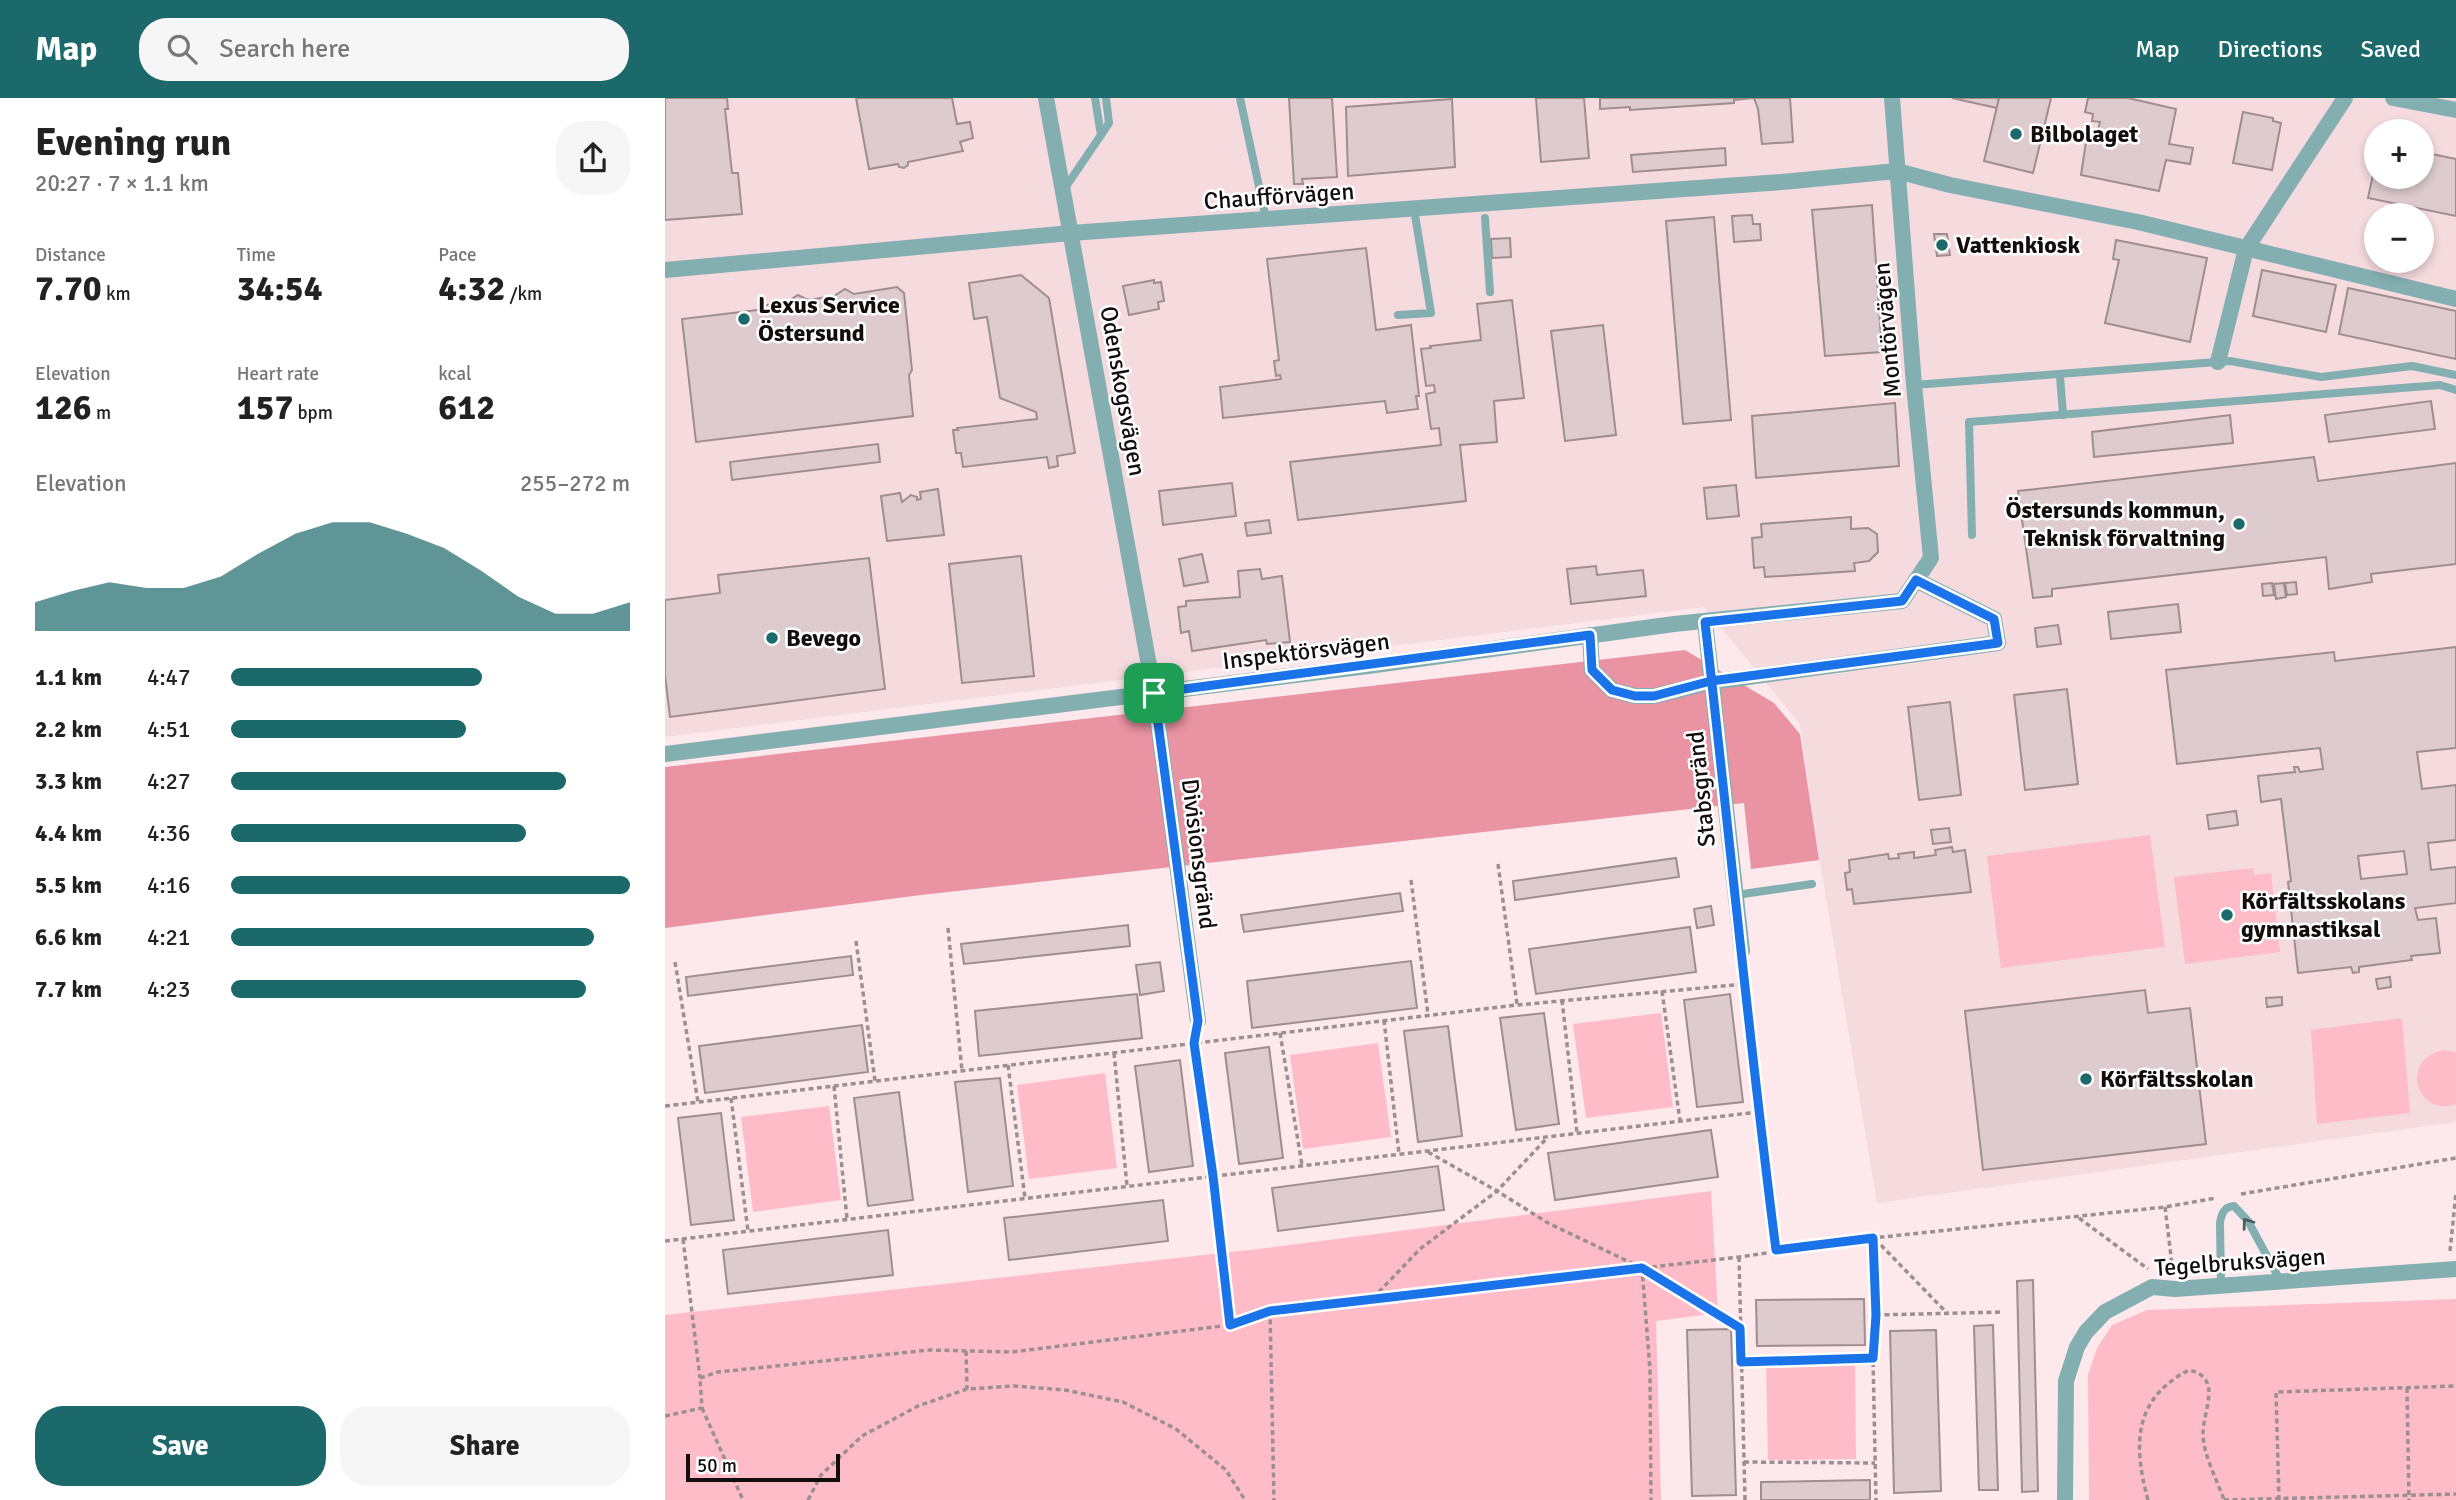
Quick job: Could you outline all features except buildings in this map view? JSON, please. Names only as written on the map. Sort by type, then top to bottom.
[{"type":"street","name":"Odenskogsvägen","points":[[1046,98],[1154,693]]},
{"type":"street","name":"Montörvägen","points":[[1892,98],[1914,386],[1931,558]]},
{"type":"street","points":[[2218,362],[2246,248],[2345,98]]},
{"type":"street","points":[[2393,98],[2456,110]]},
{"type":"street","name":"Chaufförvägen","points":[[665,270],[1071,233],[1782,183],[1897,171]]},
{"type":"street","points":[[1897,171],[1950,185],[2138,222],[2456,299]]},
{"type":"street","name":"Inspektörsvägen","points":[[665,754],[1590,635],[1902,601],[1931,558]]},
{"type":"street","points":[[1590,635],[1592,670],[1612,690],[1635,696],[1654,696],[1711,681],[1998,643],[1994,619],[1916,580]]},
{"type":"street","name":"Stabsgränd","points":[[1705,622],[1742,951]]},
{"type":"street","name":"Divisionsgränd","points":[[1154,693],[1198,1021]]},
{"type":"street","name":"Tegelbruksvägen","points":[[2065,1500],[2066,1381],[2077,1347],[2091,1326],[2105,1312],[2153,1287],[2175,1289],[2281,1282],[2452,1263]]},
{"type":"lane","points":[[1095,98],[1101,135]]},
{"type":"lane","points":[[1063,190],[1109,123],[1106,98]]},
{"type":"lane","points":[[1240,98],[1266,219]]},
{"type":"lane","points":[[1398,315],[1431,313],[1415,209]]},
{"type":"lane","points":[[1485,218],[1490,292]]},
{"type":"lane","points":[[1914,386],[2218,362],[2258,364],[2321,377],[2412,366],[2456,375]]},
{"type":"lane","points":[[2060,376],[2063,415]]},
{"type":"lane","points":[[1972,535],[1969,422],[2440,385],[2456,390]]},
{"type":"lane","points":[[1736,895],[1812,884]]},
{"type":"lane","points":[[2227,1197],[2228,1207]]},
{"type":"lane","points":[[2221,1285],[2220,1222],[2222,1212],[2234,1206],[2248,1221],[2281,1282]]},
{"type":"path","points":[[1498,864],[1517,1004]]},
{"type":"path","points":[[1411,880],[1428,1015]]},
{"type":"path","points":[[948,928],[962,1071]]},
{"type":"path","points":[[856,941],[875,1081]]},
{"type":"path","points":[[1742,951],[1758,1112],[1776,1250]]},
{"type":"path","points":[[675,962],[698,1102]]},
{"type":"path","points":[[665,1106],[1517,1004],[1745,984]]},
{"type":"path","points":[[1662,991],[1681,1121]]},
{"type":"path","points":[[1562,1000],[1577,1133]]},
{"type":"path","points":[[1384,1020],[1399,1154]]},
{"type":"path","points":[[1198,1021],[1194,1043],[1230,1325]]},
{"type":"path","points":[[1280,1033],[1302,1165]]},
{"type":"path","points":[[1114,1053],[1127,1186]]},
{"type":"path","points":[[1008,1065],[1025,1198]]},
{"type":"path","points":[[834,1086],[848,1219]]},
{"type":"path","points":[[731,1098],[748,1231]]},
{"type":"path","points":[[665,1241],[1758,1112]]},
{"type":"path","points":[[1372,1299],[1420,1249],[1497,1191],[1548,1136]]},
{"type":"path","points":[[1426,1151],[1548,1223],[1642,1268],[1740,1328]]},
{"type":"path","points":[[700,1378],[718,1372],[929,1350],[1012,1352],[1230,1325],[1270,1311],[1739,1257],[1873,1238],[2165,1207],[2456,1158]]},
{"type":"path","points":[[2452,1263],[2456,1193]]},
{"type":"path","points":[[2165,1207],[2175,1289]]},
{"type":"path","points":[[2077,1217],[2175,1289]]},
{"type":"path","points":[[1873,1238],[1947,1314]]},
{"type":"path","points":[[1873,1238],[1876,1315],[1873,1358],[1875,1500]]},
{"type":"path","points":[[683,1239],[702,1408],[743,1500]]},
{"type":"path","points":[[1739,1257],[1745,1500]]},
{"type":"path","points":[[1642,1268],[1650,1370],[1651,1500]]},
{"type":"path","points":[[1270,1311],[1274,1500]]},
{"type":"path","points":[[1876,1315],[2003,1312]]},
{"type":"path","points":[[966,1351],[967,1390]]},
{"type":"path","points":[[1741,1362],[1873,1358]]},
{"type":"path","points":[[2148,1500],[2138,1455],[2142,1422],[2153,1400],[2170,1380],[2189,1370],[2200,1372],[2206,1378],[2210,1394],[2203,1437],[2223,1500],[2456,1494]]},
{"type":"path","points":[[808,1500],[821,1475],[862,1436],[918,1406],[967,1390],[1014,1386],[1065,1391],[1123,1402],[1177,1429],[1226,1470],[1245,1500]]},
{"type":"path","points":[[2279,1498],[2276,1392],[2456,1386]]},
{"type":"path","points":[[2407,1388],[2409,1497]]},
{"type":"path","points":[[665,1416],[702,1408]]},
{"type":"path","points":[[1744,1462],[1875,1463]]},
{"type":"shaded area","points":[[665,98],[2456,98],[2456,1122],[1877,1203],[1815,833],[1800,724],[1704,607],[665,737]]},
{"type":"shaded area","points":[[1685,650],[1774,703],[1800,734],[1819,860],[1751,869],[1744,803],[921,895],[665,928],[665,767]]},
{"type":"shaded area","points":[[2150,835],[2165,947],[2001,968],[1987,856]]},
{"type":"shaded area","name":"Körfältsskolans gymnastiksal","points":[[2253,868],[2254,875],[2271,873],[2280,952],[2185,964],[2174,877]]},
{"type":"shaded area","points":[[1661,1013],[1673,1107],[1586,1118],[1573,1024]]},
{"type":"shaded area","points":[[2402,1018],[2410,1113],[2317,1124],[2311,1030]]},
{"type":"shaded area","points":[[1378,1043],[1391,1137],[1303,1149],[1290,1055]]},
{"type":"shaded area","points":[[2445,1050],[2456,1052],[2456,1104],[2442,1106],[2422,1095],[2417,1074],[2422,1063],[2431,1055]]},
{"type":"shaded area","points":[[1105,1073],[1117,1168],[1029,1179],[1017,1085]]},
{"type":"shaded area","points":[[829,1106],[841,1200],[753,1212],[741,1117]]},
{"type":"shaded area","points":[[1711,1191],[1718,1313],[1656,1321],[1661,1500],[665,1500],[665,1315],[1258,1249]]},
{"type":"shaded area","points":[[2456,1299],[2456,1500],[2089,1500],[2088,1375],[2097,1348],[2112,1325],[2147,1310]]},
{"type":"shaded area","points":[[1855,1364],[1856,1459],[1768,1460],[1766,1365]]},
{"type":"place","name":"Bilbolaget","points":[[2016,134]]},
{"type":"place","name":"Vattenkiosk","points":[[1942,245]]},
{"type":"place","name":"Lexus Service Östersund","points":[[744,319]]},
{"type":"place","name":"Östersunds kommun, Teknisk förvaltning","points":[[2239,524]]},
{"type":"place","name":"Bevego","points":[[772,638]]},
{"type":"place","name":"Körfältsskolans gymnastiksal","points":[[2227,915]]},
{"type":"place","name":"Körfältsskolan","points":[[2086,1079]]},
{"type":"route","points":[[1154,693],[1198,1021],[1194,1043],[1230,1325],[1270,1311],[1642,1268],[1740,1328],[1741,1362],[1873,1358],[1876,1315],[1873,1238],[1776,1250],[1758,1112],[1736,895],[1711,681],[1705,622],[1902,601],[1916,580],[1994,619],[1998,643],[1711,681],[1654,696],[1635,696],[1612,690],[1592,670],[1590,635],[1154,693]]}]
